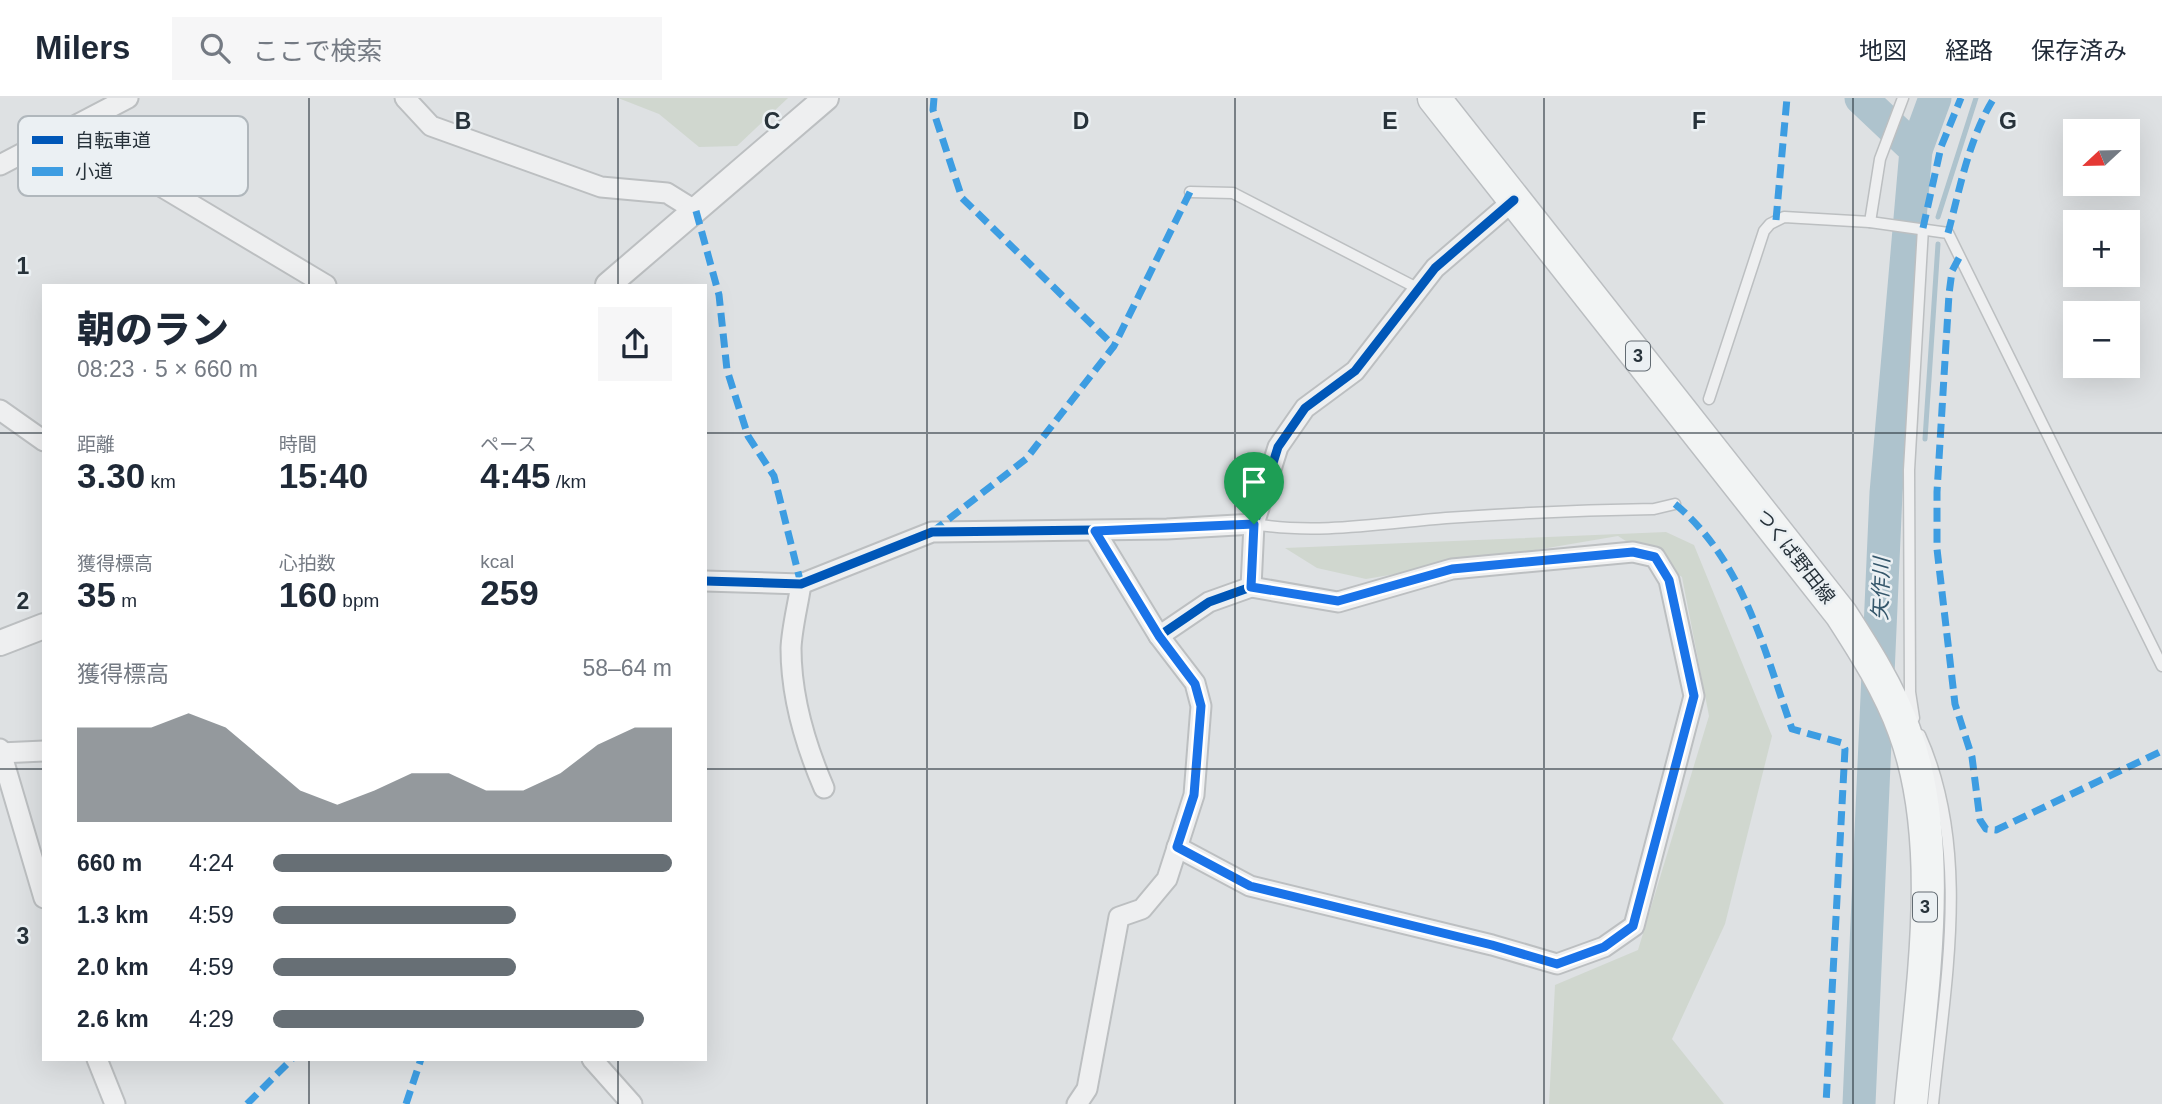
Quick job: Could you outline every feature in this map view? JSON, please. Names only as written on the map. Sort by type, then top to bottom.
[{"type":"main road","name":"つくば野田線","points":[[1434,98],[1841,614],[1906,723],[1924,816],[1926,879],[1924,947],[1911,1104]]},
{"type":"street","points":[[94,116],[128,98]]},
{"type":"street","points":[[405,98],[431,126],[601,187],[667,193],[696,211]]},
{"type":"street","points":[[609,284],[825,98]]},
{"type":"street","points":[[0,165],[18,156]]},
{"type":"street","points":[[177,196],[324,284]]},
{"type":"street","points":[[1251,587],[1254,524],[1278,447],[1305,408],[1355,371],[1435,268],[1514,200]]},
{"type":"street","points":[[0,410],[42,440]]},
{"type":"street","points":[[707,581],[801,584],[932,532],[1095,531],[1254,524]]},
{"type":"street","points":[[1077,1104],[1087,1089],[1119,917],[1142,909],[1167,880],[1194,795],[1201,706],[1195,684],[1159,636],[1095,531]]},
{"type":"street","points":[[1159,636],[1209,602],[1251,587],[1338,601],[1452,569],[1633,552],[1655,557],[1669,580],[1694,696],[1633,926],[1604,947],[1557,964],[1492,945],[1250,886],[1177,847]]},
{"type":"street","points":[[801,584],[791,645],[793,693],[812,760],[824,789]]},
{"type":"street","points":[[0,643],[42,627]]},
{"type":"street","points":[[42,751],[0,751],[42,891]]},
{"type":"street","points":[[98,1061],[115,1104]]},
{"type":"street","points":[[594,1061],[632,1104]]},
{"type":"lane","points":[[1875,223],[1883,150],[1903,98]]},
{"type":"lane","points":[[1190,192],[1233,192],[1417,288]]},
{"type":"lane","points":[[1709,400],[1765,231],[1770,224],[1784,218],[1875,223],[1948,233],[2162,666]]},
{"type":"lane","points":[[1921,228],[1909,470],[1910,692],[1906,723],[1937,781],[1947,836],[1951,909],[1933,1104]]},
{"type":"lane","points":[[1254,524],[1277,528],[1361,525],[1516,513],[1654,509],[1675,504]]},
{"type":"shaded area","points":[[618,98],[788,98],[737,146],[699,147],[659,114]]},
{"type":"shaded area","points":[[1666,532],[1694,545],[1772,736],[1725,924],[1672,1039],[1724,1104],[1549,1104],[1555,985],[1638,950],[1709,716],[1682,577],[1618,536],[1366,579],[1317,568],[1285,548]]},
{"type":"waterway","name":"矢作川","points":[[1859,1104],[1886,493],[1916,150],[1861,98]]},
{"type":"waterway","points":[[1916,150],[1935,98]]},
{"type":"waterway","points":[[1938,217],[1976,98]]},
{"type":"waterway","points":[[1925,439],[1938,244]]},
{"type":"marked path","points":[[934,98],[933,110],[962,198],[1114,346]]},
{"type":"marked path","points":[[1776,220],[1787,98]]},
{"type":"marked path","points":[[1923,228],[1941,147],[1961,98]]},
{"type":"marked path","points":[[1948,233],[1972,146],[1994,98]]},
{"type":"marked path","points":[[932,532],[1026,459],[1114,346],[1190,192]]},
{"type":"marked path","points":[[696,211],[719,295],[727,370],[748,436],[774,476],[801,584]]},
{"type":"marked path","points":[[1959,258],[1952,271],[1949,294],[1937,492],[1937,549],[1955,704],[1972,757],[1980,820],[1986,829],[1996,830],[2162,751]]},
{"type":"marked path","points":[[1675,504],[1698,527],[1735,579],[1761,638],[1792,729],[1842,743],[1845,749],[1826,1104]]},
{"type":"marked path","points":[[247,1104],[290,1061]]},
{"type":"marked path","points":[[406,1104],[420,1061]]},
{"type":"cycle path","points":[[1159,636],[1209,602],[1251,587],[1254,524],[1278,447],[1305,408],[1355,371],[1435,268],[1514,200]]},
{"type":"cycle path","points":[[707,581],[801,584],[932,532],[1167,529],[1254,524]]},
{"type":"cycle path","points":[[1177,847],[1250,886],[1492,945],[1557,964],[1604,947],[1634,926],[1694,696],[1669,580],[1655,557],[1633,552],[1452,569],[1338,602],[1251,587]]},
{"type":"route","points":[[1254,524],[1251,587],[1338,601],[1452,569],[1633,552],[1655,557],[1669,580],[1694,696],[1633,926],[1604,947],[1557,964],[1492,945],[1250,886],[1177,847],[1194,795],[1201,706],[1195,684],[1159,636],[1095,531],[1254,524]]}]
